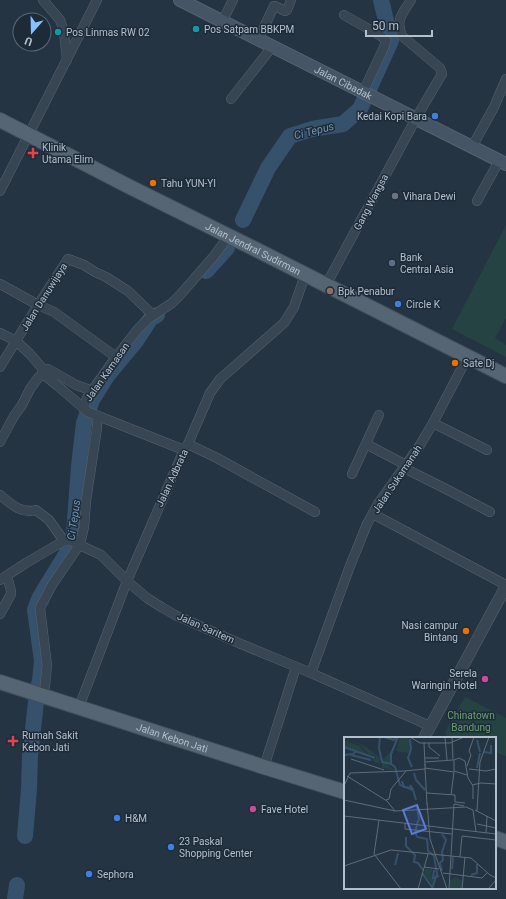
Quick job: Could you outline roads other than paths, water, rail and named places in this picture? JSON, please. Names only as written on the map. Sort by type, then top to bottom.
[{"type":"main road","name":"Jalan Cibadak","points":[[180,0],[503,163]]},
{"type":"main road","name":"Jalan Jendral Sudirman","points":[[0,120],[506,376]]},
{"type":"main road","name":"Jalan Kebon Jati","points":[[0,682],[344,792]]},
{"type":"main road","points":[[496,838],[506,842]]},
{"type":"street","points":[[44,0],[60,20],[64,32],[67,60]]},
{"type":"street","points":[[0,191],[97,0]]},
{"type":"street","points":[[222,22],[233,0]]},
{"type":"street","points":[[259,39],[274,6],[285,11],[291,0]]},
{"type":"street","name":"Gang Wangsa","points":[[326,285],[442,72],[440,68],[402,36],[399,30],[398,22],[411,0]]},
{"type":"street","points":[[344,15],[382,36],[386,40],[367,94]]},
{"type":"street","points":[[231,99],[272,47]]},
{"type":"street","points":[[472,147],[494,107],[506,78]]},
{"type":"street","points":[[477,201],[503,163]]},
{"type":"street","name":"Jalan Kamasan","points":[[42,696],[47,665],[40,608],[73,542],[84,527],[86,501],[97,428],[87,398],[116,356],[138,329],[153,315],[172,303],[214,256],[225,241],[231,237]]},
{"type":"street","name":"Jalan Danuwijaya","points":[[0,367],[67,260],[70,259],[84,265],[128,291],[153,315]]},
{"type":"street","name":"Jalan Adbrata","points":[[79,707],[126,581],[210,393],[220,378],[284,323],[294,307],[305,275]]},
{"type":"street","points":[[0,284],[54,312],[116,356]]},
{"type":"street","points":[[0,333],[16,341],[42,368],[43,374],[91,412],[217,458],[316,512]]},
{"type":"street","name":"Jalan Sukamanah","points":[[310,673],[367,524],[378,504],[420,445],[468,356]]},
{"type":"street","points":[[0,442],[30,389],[38,378],[48,370],[76,385],[92,391]]},
{"type":"street","points":[[352,474],[379,415]]},
{"type":"street","points":[[433,423],[487,450]]},
{"type":"street","points":[[366,444],[490,512]]},
{"type":"street","points":[[0,495],[18,509],[30,512],[36,510],[73,542],[26,563],[4,578],[11,591],[11,594],[0,614]]},
{"type":"street","points":[[373,514],[506,586],[424,737]]},
{"type":"street","name":"Jalan Saritem","points":[[73,542],[100,554],[126,581],[148,598],[175,615],[430,726]]},
{"type":"street","points":[[264,767],[296,667]]},
{"type":"waterway","name":"Ci Tepus","points":[[243,220],[268,168],[290,136],[312,129],[343,124],[360,109],[391,41],[381,0]]},
{"type":"waterway","name":"Ci Tepus","points":[[206,271],[227,248]]},
{"type":"waterway","name":"Ci Tepus","points":[[25,836],[30,756],[42,661],[35,610],[40,597],[70,548],[74,534],[84,423],[92,400],[107,376],[136,341],[151,318],[157,315]]},
{"type":"waterway","name":"Ci Tepus","points":[[15,899],[17,885]]},
{"type":"place","name":"Pos Satpam BBKPM","points":[[196,29]]},
{"type":"place","name":"Pos Linmas RW 02","points":[[58,32]]},
{"type":"place","name":"Kedai Kopi Bara","points":[[435,116]]},
{"type":"place","name":"Klinik Utama Elim","points":[[33,153]]},
{"type":"place","name":"Tahu YUN-YI","points":[[153,183]]},
{"type":"place","name":"Vihara Dewi","points":[[395,196]]},
{"type":"place","name":"Bank Central Asia","points":[[392,263]]},
{"type":"place","name":"Bpk Penabur","points":[[330,291]]},
{"type":"place","name":"Circle K","points":[[398,304]]},
{"type":"place","name":"Sate Dj","points":[[455,363]]},
{"type":"place","name":"Nasi campur Bintang","points":[[466,631]]},
{"type":"place","name":"Serela Waringin Hotel","points":[[485,679]]},
{"type":"place","name":"Rumah Sakit Kebon Jati","points":[[13,741]]},
{"type":"place","name":"Fave Hotel","points":[[253,809]]},
{"type":"place","name":"H&M","points":[[117,818]]},
{"type":"place","name":"23 Paskal Shopping Center","points":[[171,847]]},
{"type":"place","name":"Sephora","points":[[89,874]]},
{"type":"park label","name":"Chinatown Bandung","points":[[471,720]]}]
